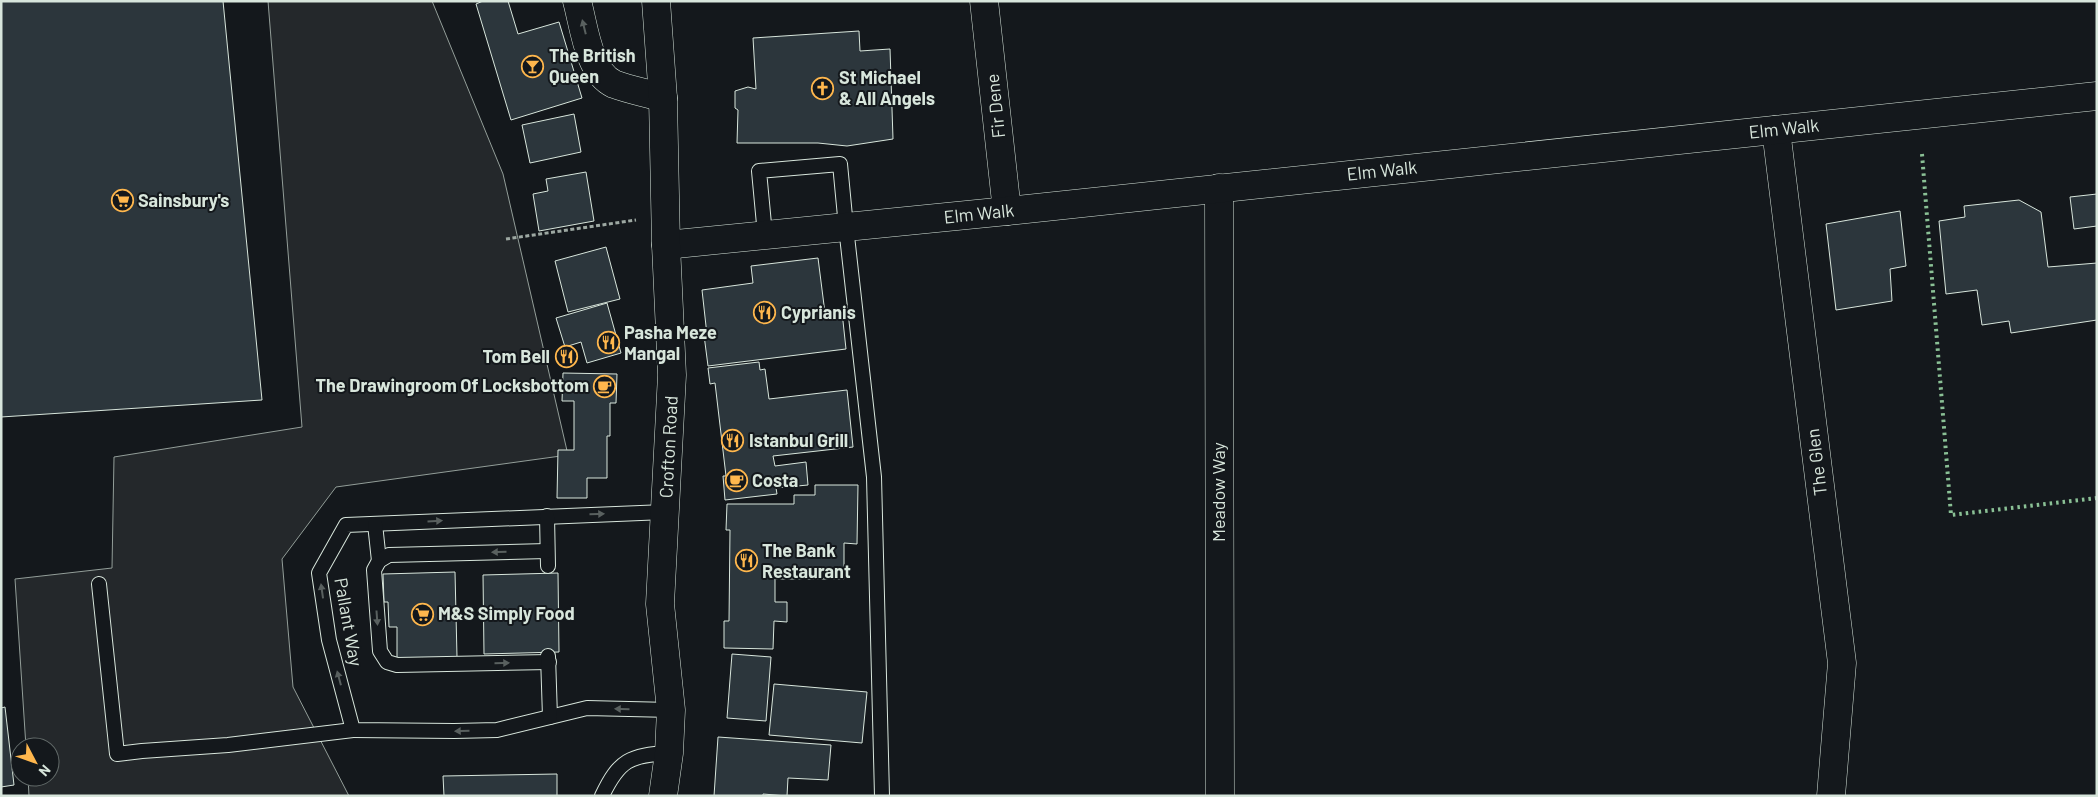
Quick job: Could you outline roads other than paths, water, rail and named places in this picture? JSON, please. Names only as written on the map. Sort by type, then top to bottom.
[{"type":"street","points":[[577,1],[592,62],[601,74],[613,84],[663,98]]},
{"type":"street","name":"Crofton Road","points":[[656,1],[663,98],[666,245],[672,376],[660,604],[671,710],[669,753],[663,796]]},
{"type":"street","name":"Fir Dene","points":[[984,1],[1007,211]]},
{"type":"street","name":"Elm Walk","points":[[666,245],[2097,96]]},
{"type":"street","name":"The Glen","points":[[1776,130],[1842,663],[1831,796]]},
{"type":"street","name":"Meadow Way","points":[[1219,188],[1220,796]]},
{"type":"lane","points":[[765,235],[759,171],[840,164],[874,477],[882,796]]},
{"type":"lane","name":"Pallant Way","points":[[353,730],[329,640],[319,573],[346,525],[665,512]]},
{"type":"lane","points":[[547,516],[548,566]]},
{"type":"lane","points":[[375,524],[380,561]]},
{"type":"lane","points":[[547,551],[388,555],[380,561],[374,570],[374,579],[380,652],[386,662],[397,665],[549,659],[550,717]]},
{"type":"lane","points":[[99,584],[117,754],[228,745],[353,730],[454,732],[496,730],[586,708],[671,710]]},
{"type":"lane","points":[[602,796],[617,768],[632,758],[669,753]]},
{"type":"place","name":"The British Queen","points":[[533,66]]},
{"type":"place","name":"St Michael & All Angels","points":[[823,88]]},
{"type":"place","name":"Sainsbury's","points":[[122,201]]},
{"type":"place","name":"Cyprianis","points":[[765,313]]},
{"type":"place","name":"Pasha Meze Mangal","points":[[608,343]]},
{"type":"place","name":"Tom Bell","points":[[566,357]]},
{"type":"place","name":"The Drawingroom Of Locksbottom","points":[[605,386]]},
{"type":"place","name":"Istanbul Grill","points":[[733,441]]},
{"type":"place","name":"Costa","points":[[736,481]]},
{"type":"place","name":"The Bank Restaurant","points":[[746,561]]},
{"type":"place","name":"M&S Simply Food","points":[[422,614]]}]
